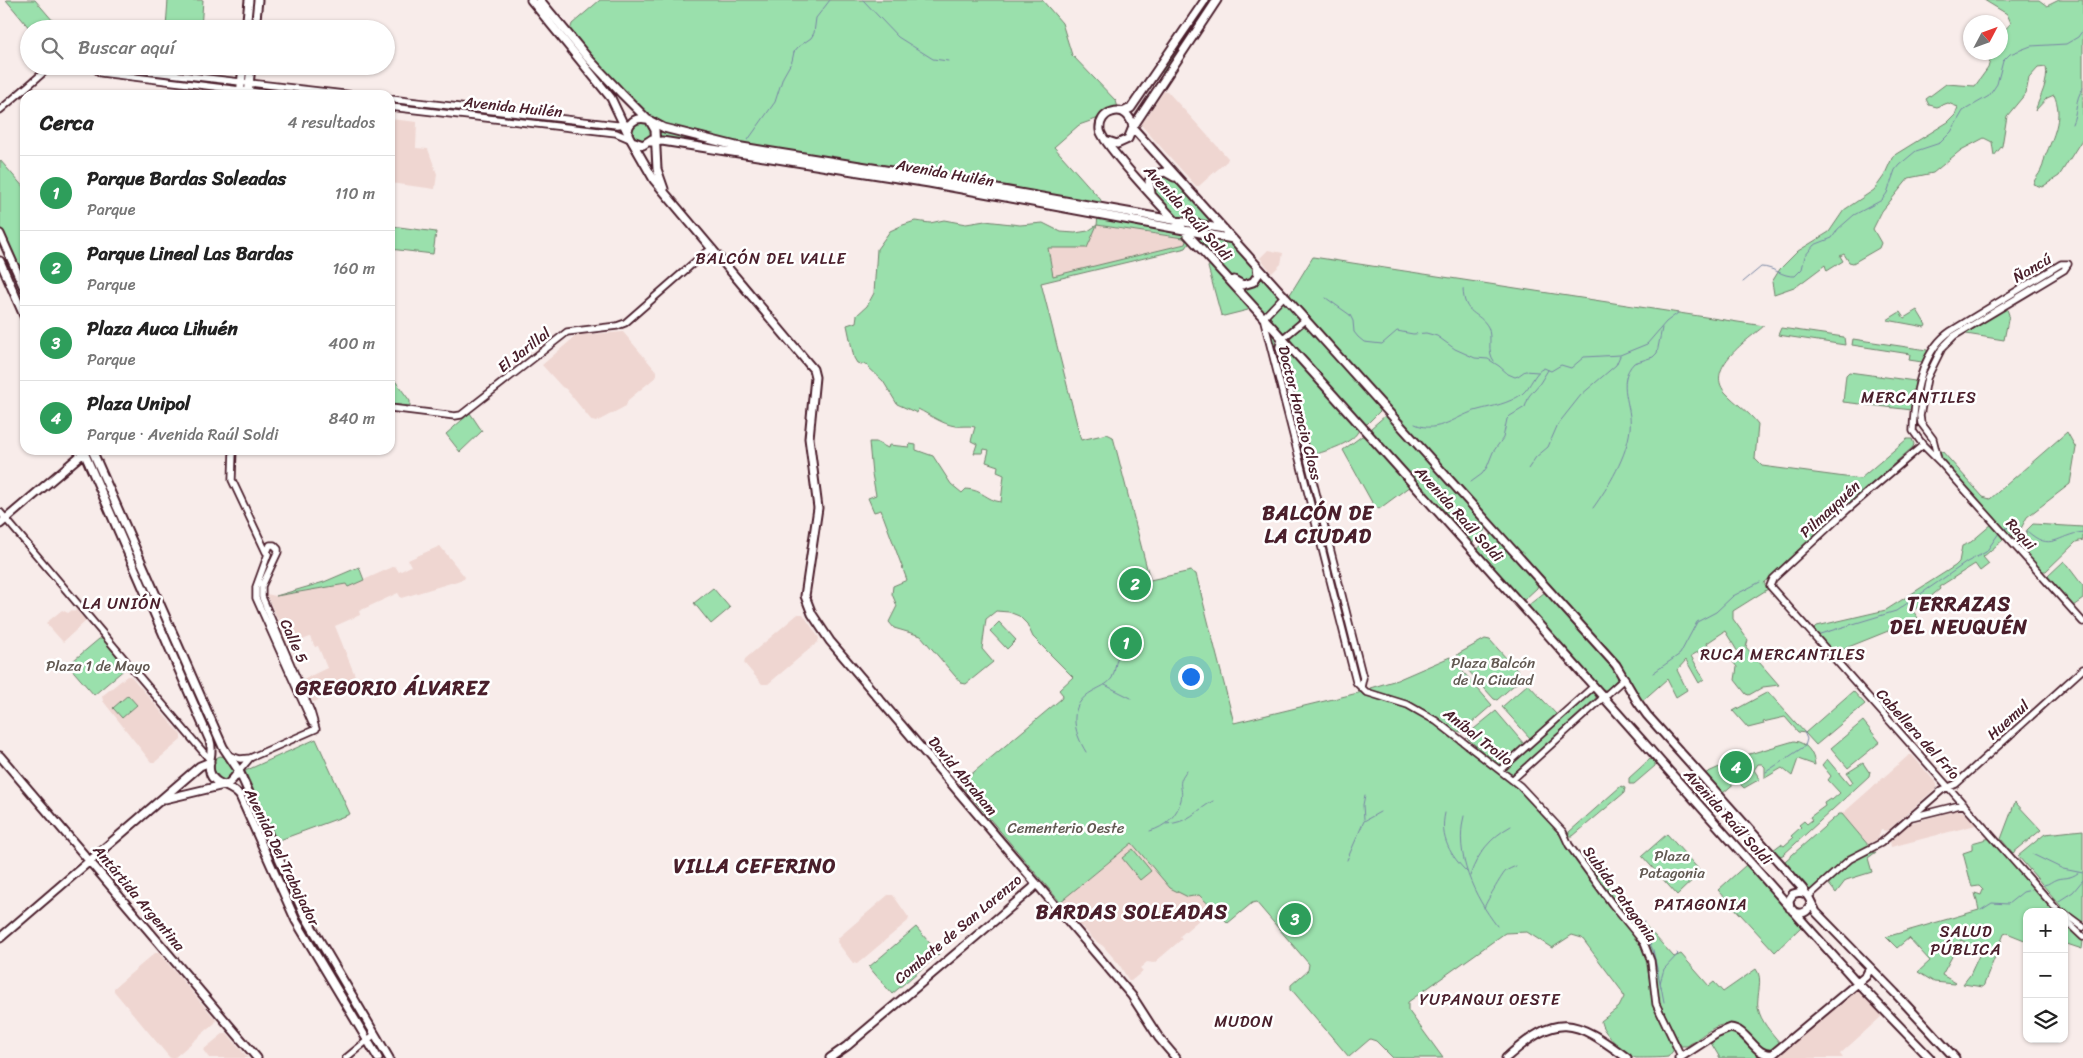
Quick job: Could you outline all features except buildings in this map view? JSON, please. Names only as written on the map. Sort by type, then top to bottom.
[{"type":"main road","points":[[247,20],[248,0]]},
{"type":"main road","points":[[256,20],[258,0]]},
{"type":"main road","points":[[531,0],[614,103],[628,124],[631,139],[652,177],[713,249]]},
{"type":"main road","points":[[540,0],[587,56],[649,121],[655,130],[653,139],[657,169],[664,190]]},
{"type":"main road","points":[[1205,0],[1131,109],[1123,112],[1112,112],[1103,118],[1100,128],[1105,140],[1112,144],[1122,143],[1130,137],[1133,128],[1217,0]]},
{"type":"main road","points":[[244,75],[244,90]]},
{"type":"main road","points":[[245,83],[248,75]]},
{"type":"main road","points":[[1123,112],[1131,118],[1133,128]]},
{"type":"main road","points":[[628,124],[639,118],[649,121]]},
{"type":"main road","name":"Avenida Huilén","points":[[649,121],[664,128],[729,145],[946,179],[1176,222],[1224,229]]},
{"type":"main road","name":"Avenida Raúl Soldi","points":[[1133,128],[1616,665],[1637,702],[1647,715],[1809,898],[1816,912],[1955,1058]]},
{"type":"main road","points":[[631,139],[639,145],[653,139]]},
{"type":"main road","name":"Avenida Huilén","points":[[653,139],[922,182],[1233,239]]},
{"type":"main road","name":"Avenida Raúl Soldi","points":[[1105,140],[1176,222],[1284,338],[1858,983],[1930,1058]]},
{"type":"main road","points":[[1151,194],[1150,179],[1160,172],[1170,174],[1186,187]]},
{"type":"main road","points":[[1160,219],[1165,215],[1163,207]]},
{"type":"main road","points":[[0,234],[20,279]]},
{"type":"main road","name":"David Abraham","points":[[713,249],[809,363],[815,373],[809,438],[818,508],[806,586],[806,603],[812,614],[830,641],[1132,996],[1159,1038],[1176,1058]]},
{"type":"main road","points":[[0,261],[20,307]]},
{"type":"main road","points":[[1222,271],[1229,274],[1238,284],[1248,285],[1255,281],[1258,275],[1258,269],[1254,262]]},
{"type":"main road","points":[[3,521],[81,455]]},
{"type":"main road","name":"Avenida Del Trabajador","points":[[89,455],[304,914],[389,1058]]},
{"type":"main road","name":"Avenida Del Trabajador","points":[[89,455],[210,741],[212,752],[209,770],[211,776],[217,782],[231,787],[240,796],[296,920],[378,1058]]},
{"type":"main road","points":[[0,938],[200,766],[210,761],[218,753],[228,755]]},
{"type":"main road","name":"Antártida Argentina","points":[[0,756],[257,1058]]},
{"type":"main road","points":[[158,803],[173,796],[223,785],[232,781],[238,771]]},
{"type":"main road","name":"Combate de San Lorenzo","points":[[830,1058],[840,1049],[847,1046],[1033,888],[1036,883]]},
{"type":"main road","points":[[1800,892],[1809,898],[1808,909],[1804,912],[1799,913],[1792,909],[1790,900],[1794,894],[1800,892]]},
{"type":"main road","points":[[1680,1057],[1718,1032],[1730,1028],[1740,1031],[1762,1054],[1771,1055],[1858,983],[1868,974],[1870,968]]},
{"type":"main road","points":[[1506,1058],[1539,1031],[1558,1025],[1577,1028],[1603,1041],[1627,1058]]},
{"type":"street","points":[[24,90],[41,75]]},
{"type":"street","points":[[109,75],[221,90]]},
{"type":"street","points":[[178,75],[308,90]]},
{"type":"street","points":[[0,110],[20,93]]},
{"type":"street","name":"Avenida Huilén","points":[[395,100],[628,124]]},
{"type":"street","name":"Avenida Huilén","points":[[395,108],[616,133],[631,139]]},
{"type":"street","name":"El Jarillal","points":[[395,409],[455,416],[461,415],[567,332],[623,324],[713,249]]},
{"type":"street","name":"Ñancú","points":[[1913,430],[1919,380],[1941,339],[1951,331],[2062,264],[2068,264],[2064,270],[1958,333],[1945,344],[1926,383],[1920,418],[1925,428]]},
{"type":"street","points":[[1264,317],[1285,296]]},
{"type":"street","name":"Doctor Horacio Closs","points":[[1264,317],[1355,680],[1361,687]]},
{"type":"street","name":"Doctor Horacio Closs","points":[[1306,319],[1284,338],[1280,344],[1280,349],[1363,678],[1361,687]]},
{"type":"street","points":[[1913,430],[1918,425],[1925,428]]},
{"type":"street","name":"Raqui","points":[[1925,428],[1933,437],[1940,462]]},
{"type":"street","name":"Raqui","points":[[1913,430],[1915,437],[1940,462],[2083,622]]},
{"type":"street","points":[[1910,455],[1916,445],[1915,437]]},
{"type":"street","points":[[1923,446],[1929,447],[1934,442]]},
{"type":"street","name":"Pilmayquén","points":[[1770,584],[1773,578],[1846,512],[1910,455],[1923,446]]},
{"type":"street","points":[[232,455],[232,480],[267,553],[273,557],[276,556],[278,549],[274,545],[268,547],[267,553]]},
{"type":"street","points":[[0,512],[3,521],[210,761]]},
{"type":"street","name":"Calle 5","points":[[267,553],[256,586],[256,598],[307,714],[316,729]]},
{"type":"street","name":"Calle 5","points":[[276,556],[262,586],[262,598],[311,712],[316,729]]},
{"type":"street","name":"Cabellera del Frío","points":[[1770,584],[1964,804],[2059,908]]},
{"type":"street","name":"Huemul","points":[[1809,898],[1850,859],[1879,844],[1942,790],[1956,784],[2083,669]]},
{"type":"street","points":[[1512,780],[1625,678]]},
{"type":"street","points":[[1500,770],[1594,686]]},
{"type":"street","name":"Aníbal Troilo","points":[[1361,687],[1366,692],[1408,705],[1427,715],[1512,780],[1563,832]]},
{"type":"street","points":[[228,755],[240,759],[250,758],[316,729]]},
{"type":"street","points":[[238,771],[250,758]]},
{"type":"street","points":[[1910,818],[1964,804]]},
{"type":"street","name":"Subida Patagonia","points":[[1563,832],[1569,845],[1612,904],[1644,943],[1650,961],[1656,1004],[1680,1057]]},
{"type":"street","name":"Cabellera del Frío","points":[[2050,900],[2055,908]]},
{"type":"street","name":"Cabellera del Frío","points":[[2068,915],[2083,927]]},
{"type":"street","points":[[2068,923],[2083,937]]},
{"type":"street","points":[[346,1058],[375,1034]]},
{"type":"shaded area","points":[[1164,91],[1167,91],[1228,158],[1199,186],[1196,186],[1141,125]]},
{"type":"shaded area","points":[[395,119],[417,122],[416,148],[428,149],[437,174],[435,189],[395,184]]},
{"type":"shaded area","points":[[1097,225],[1183,238],[1186,241],[1185,244],[1053,277],[1048,247],[1087,248]]},
{"type":"shaded area","points":[[1268,250],[1283,253],[1281,264],[1272,273],[1260,258]]},
{"type":"shaded area","points":[[623,332],[657,372],[657,376],[628,400],[626,406],[596,422],[592,421],[566,389],[542,365],[577,335]]},
{"type":"shaded area","points":[[440,546],[465,577],[464,579],[401,598],[398,593],[359,611],[360,615],[335,626],[358,683],[314,702],[311,700],[302,680],[327,668],[318,646],[315,647],[310,637],[286,647],[275,622],[278,620],[266,594],[276,596],[346,584],[348,587],[395,566],[399,572],[411,566],[408,560]]},
{"type":"shaded area","points":[[62,610],[68,613],[76,610],[86,621],[63,642],[46,623]]},
{"type":"shaded area","points":[[798,614],[803,614],[819,638],[818,642],[768,684],[762,684],[744,663],[745,659]]},
{"type":"shaded area","points":[[127,676],[131,676],[181,735],[181,740],[155,762],[151,762],[103,701],[102,696]]},
{"type":"shaded area","points":[[1909,755],[1912,755],[1937,784],[1937,787],[1887,831],[1881,830],[1878,839],[1868,844],[1842,814]]},
{"type":"shaded area","points":[[1958,810],[1965,812],[1976,825],[1891,847],[1890,841],[1910,823]]},
{"type":"shaded area","points":[[1132,843],[1170,888],[1199,895],[1213,908],[1180,936],[1182,939],[1154,963],[1147,962],[1140,968],[1143,971],[1129,981],[1119,964],[1103,946],[1094,940],[1060,902]]},
{"type":"shaded area","points":[[888,895],[893,895],[909,918],[908,921],[857,964],[853,963],[837,942],[838,938]]},
{"type":"shaded area","points":[[155,953],[159,953],[216,1020],[215,1023],[174,1058],[170,1058],[114,991],[114,988]]},
{"type":"shaded area","points":[[1856,989],[1882,1016],[1840,1054],[1843,1058],[1774,1058]]},
{"type":"shaded area","points":[[224,1033],[227,1033],[248,1058],[209,1058],[203,1050]]},
{"type":"green space","points":[[6,0],[35,0],[52,20],[23,20]]},
{"type":"green space","points":[[168,0],[203,0],[202,20],[167,20]]},
{"type":"green space","points":[[600,0],[1042,0],[1062,23],[1072,55],[1116,101],[1119,111],[1079,125],[1054,147],[1101,200],[1100,205],[728,142],[664,127],[650,119],[591,58],[570,31],[572,24]]},
{"type":"green space","points":[[1984,0],[2039,0],[2047,6],[2059,0],[2083,0],[2083,138],[2059,176],[2042,187],[2033,184],[2042,168],[2058,117],[2057,102],[2054,95],[2047,98],[2035,111],[2044,89],[2047,73],[2046,67],[2038,68],[2029,78],[2026,93],[2007,116],[2002,146],[1994,156],[1992,142],[1984,138],[1961,150],[1933,173],[1909,178],[1882,211],[1873,229],[1881,243],[1879,248],[1853,263],[1849,262],[1844,254],[1840,256],[1843,261],[1827,271],[1825,265],[1797,286],[1774,294],[1772,282],[1780,269],[1798,251],[1829,232],[1844,210],[1874,190],[1884,176],[1893,156],[1948,122],[1955,115],[1958,107],[1948,103],[1937,107],[1929,105],[1926,99],[1946,84],[1975,86],[1988,68],[1990,60],[2008,60],[2008,26],[2011,23],[2007,14]]},
{"type":"green space","points":[[1197,16],[1202,18],[1165,73],[1163,73],[1161,70]]},
{"type":"green space","points":[[642,122],[649,125],[652,132],[649,139],[642,142],[635,139],[632,132],[635,125]]},
{"type":"green space","points":[[659,129],[722,145],[936,180],[1174,225],[660,138]]},
{"type":"green space","points":[[0,160],[20,183],[20,274],[0,229]]},
{"type":"green space","points":[[1156,175],[1171,176],[1213,222],[1212,224],[1176,218],[1151,189],[1150,186]]},
{"type":"green space","name":"Cementerio Oeste","points":[[1098,216],[1182,232],[1190,242],[1186,248],[1041,283],[1081,440],[1107,434],[1113,437],[1150,580],[1191,571],[1196,574],[1234,723],[1362,692],[1411,710],[1429,719],[1518,788],[1559,834],[1608,903],[1635,935],[1645,954],[1654,1005],[1673,1047],[1673,1051],[1668,1057],[1636,1058],[1609,1037],[1601,1021],[1619,1007],[1624,997],[1621,990],[1582,938],[1572,935],[1552,948],[1527,932],[1505,933],[1408,1002],[1408,1010],[1443,1058],[1393,1058],[1376,1041],[1370,1039],[1349,1057],[1291,989],[1291,985],[1308,970],[1309,964],[1256,902],[1252,903],[1228,923],[1199,895],[1188,897],[1170,888],[1132,843],[1060,902],[962,786],[962,782],[1061,699],[1063,695],[1059,690],[1073,677],[1033,637],[1027,624],[1019,616],[1009,612],[996,611],[986,619],[982,649],[993,662],[966,684],[961,683],[921,636],[894,628],[889,622],[897,606],[892,594],[893,586],[907,580],[881,510],[874,512],[868,498],[876,495],[869,442],[876,442],[888,448],[889,445],[909,447],[910,444],[916,445],[916,450],[933,456],[951,484],[962,493],[966,489],[972,490],[1001,502],[1004,475],[997,472],[998,466],[986,462],[989,450],[984,449],[983,453],[974,453],[977,444],[971,441],[975,427],[950,425],[918,409],[917,413],[897,404],[883,381],[866,365],[857,363],[854,358],[847,325],[856,322],[857,315],[867,306],[874,293],[877,249],[890,231],[903,225],[915,221],[930,223],[944,220],[966,224],[985,221],[1020,225],[1043,223],[1061,232],[1075,233],[1088,231],[1097,225]],"holes":[[[1097,225],[1183,238],[1186,241],[1185,244],[1053,276],[1048,248],[1087,248]]]},
{"type":"green space","points":[[395,226],[436,232],[433,254],[395,250]]},
{"type":"green space","points":[[1199,236],[1231,241],[1256,268],[1255,279],[1238,282],[1222,268],[1197,240],[1196,238]]},
{"type":"green space","points":[[1313,257],[1764,326],[1731,355],[1720,373],[1720,383],[1725,392],[1758,424],[1755,459],[1762,466],[1860,479],[1907,439],[1912,439],[1913,447],[1764,583],[1768,589],[1733,611],[1733,619],[1748,640],[1746,647],[1779,685],[1763,687],[1749,695],[1746,694],[1735,680],[1737,667],[1733,662],[1741,657],[1725,631],[1707,643],[1708,646],[1691,656],[1704,679],[1699,683],[1686,660],[1677,670],[1687,690],[1676,697],[1667,679],[1641,702],[1620,664],[1289,296]]},
{"type":"green space","points":[[1210,264],[1250,307],[1248,310],[1224,316],[1221,315],[1208,267]]},
{"type":"green space","points":[[1260,272],[1280,296],[1266,311],[1262,310],[1241,286],[1246,286]]},
{"type":"green space","points":[[1284,300],[1301,318],[1284,334],[1269,316]]},
{"type":"green space","points":[[2004,309],[2007,309],[2009,315],[2004,340],[1966,334]]},
{"type":"green space","points":[[1917,310],[1926,325],[1925,327],[1887,320],[1900,312],[1904,318]]},
{"type":"green space","points":[[1306,324],[1382,409],[1367,424],[1364,423],[1290,341],[1290,337]]},
{"type":"green space","points":[[1781,328],[1844,337],[1845,345],[1778,335]]},
{"type":"green space","points":[[1271,330],[1304,454],[1303,457],[1301,456],[1269,331]]},
{"type":"green space","points":[[1853,339],[1927,350],[1928,352],[1922,362],[1909,360],[1910,354],[1852,345]]},
{"type":"green space","points":[[1286,347],[1359,429],[1352,438],[1332,449],[1313,455],[1309,454],[1283,351]]},
{"type":"green space","points":[[1849,372],[1915,381],[1912,410],[1843,402],[1846,375]]},
{"type":"green space","points":[[395,381],[410,401],[410,406],[395,404]]},
{"type":"green space","points":[[470,413],[482,431],[460,452],[446,434]]},
{"type":"green space","points":[[1386,415],[1488,527],[1474,542],[1470,543],[1371,431],[1371,428]]},
{"type":"green space","points":[[2067,432],[2076,448],[2070,484],[2027,517],[2015,540],[1940,457],[1939,451],[1942,451],[1983,497],[1990,499]]},
{"type":"green space","points":[[1362,436],[1366,436],[1410,486],[1379,509],[1374,506],[1343,450]]},
{"type":"green space","points":[[1992,524],[2004,539],[1983,557],[1989,564],[1980,571],[1975,564],[1939,587],[1940,589],[1913,611],[1918,618],[1836,652],[1831,650],[1815,631],[1814,629],[1817,626],[1886,610],[1955,566],[1959,562],[1962,546],[1971,542]]},
{"type":"green space","points":[[2033,524],[2083,527],[2083,540],[2076,542],[2046,571],[2041,571],[2021,547],[2027,530]]},
{"type":"green space","points":[[1494,534],[1538,584],[1537,588],[1524,600],[1521,599],[1477,550],[1490,535]]},
{"type":"green space","points":[[2064,561],[2083,586],[2083,599],[2073,606],[2048,576]]},
{"type":"green space","points":[[359,567],[364,580],[348,587],[346,584],[276,596],[324,582]]},
{"type":"green space","points":[[713,588],[730,608],[711,624],[694,603]]},
{"type":"green space","points":[[1545,592],[1619,672],[1619,677],[1606,690],[1602,689],[1529,609],[1530,604]]},
{"type":"green space","points":[[999,622],[1016,640],[1007,649],[990,631]]},
{"type":"green space","name":"Plaza 1 de Mayo","points":[[99,639],[103,639],[126,668],[94,695],[68,665]]},
{"type":"green space","name":"Plaza Balcón de la Ciudad","points":[[1485,639],[1490,640],[1523,677],[1497,700],[1457,658],[1458,654]]},
{"type":"green space","points":[[1450,657],[1492,705],[1461,732],[1451,728],[1420,707],[1370,691],[1370,688],[1397,680]]},
{"type":"green space","points":[[1528,684],[1556,714],[1530,738],[1502,707]]},
{"type":"green space","points":[[1853,691],[1865,704],[1816,745],[1805,733]]},
{"type":"green space","points":[[1590,692],[1597,695],[1595,699],[1513,774],[1507,773],[1507,767]]},
{"type":"green space","points":[[1768,692],[1805,733],[1798,732],[1785,717],[1748,728],[1733,711]]},
{"type":"green space","points":[[128,695],[137,705],[122,718],[113,708]]},
{"type":"green space","points":[[1496,711],[1524,744],[1499,766],[1467,738],[1469,733]]},
{"type":"green space","points":[[1863,721],[1880,742],[1848,768],[1831,748]]},
{"type":"green space","points":[[316,739],[350,814],[277,841],[245,771]]},
{"type":"green space","points":[[1794,741],[1802,743],[1809,749],[1815,765],[1798,759],[1792,776],[1782,768],[1765,778],[1765,767],[1762,764],[1758,764],[1754,770],[1760,779],[1744,788],[1737,781],[1722,794],[1704,774],[1746,755]]},
{"type":"green space","points":[[220,756],[226,757],[234,769],[233,776],[228,781],[222,780],[213,769],[214,759]]},
{"type":"green space","points":[[1650,759],[1655,761],[1655,766],[1634,784],[1629,784],[1629,778]]},
{"type":"green space","points":[[1827,759],[1849,785],[1853,782],[1847,773],[1863,763],[1870,771],[1869,776],[1783,855],[1779,856],[1773,850],[1781,844],[1784,846],[1801,827],[1799,825],[1804,821],[1807,824],[1812,820],[1810,817],[1825,806],[1824,803],[1830,799],[1832,800],[1840,793],[1828,780],[1831,776],[1822,765]]},
{"type":"green space","points":[[1621,786],[1625,788],[1624,793],[1573,836],[1569,836],[1569,832]]},
{"type":"green space","points":[[2015,802],[2041,830],[2013,853],[2001,839]]},
{"type":"green space","points":[[1839,814],[1842,814],[1869,846],[1849,857],[1812,889],[1808,890],[1785,861]]},
{"type":"green space","points":[[2083,830],[2083,925],[2068,914],[2068,908],[2063,908],[2018,856],[2045,834]]},
{"type":"green space","name":"Plaza Patagonia","points":[[1667,834],[1701,872],[1677,895],[1642,856]]},
{"type":"green space","points":[[1990,838],[2051,908],[2023,908],[2023,939],[2007,933],[2004,934],[1983,987],[1963,984],[1970,975],[1981,951],[1961,940],[1942,975],[1955,984],[1934,982],[1918,972],[1930,961],[1909,938],[1897,948],[1886,937],[1979,910],[1975,893],[1981,895],[1983,890],[1979,886],[1972,887],[1963,853],[1972,850],[1972,843]]},
{"type":"green space","points":[[1571,844],[1674,957],[1681,954],[1709,986],[1714,982],[1723,992],[1756,969],[1760,982],[1759,1013],[1780,1043],[1770,1051],[1767,1050],[1759,1046],[1742,1030],[1726,1025],[1712,1029],[1687,1046],[1681,1046],[1658,1000],[1654,960],[1648,942],[1617,905]]},
{"type":"green space","points":[[1133,849],[1151,871],[1140,880],[1122,858]]},
{"type":"green space","points":[[1876,852],[1868,858],[1872,872],[1846,880],[1836,893],[1827,882],[1855,859]]},
{"type":"green space","points":[[271,853],[299,914],[350,1001],[297,915]]},
{"type":"green space","points":[[1746,865],[1801,927],[1775,952],[1718,890]]},
{"type":"green space","points":[[2068,926],[2083,941],[2082,949],[2068,944]]},
{"type":"green space","points":[[916,927],[939,954],[892,994],[869,967]]},
{"type":"green space","points":[[1728,1031],[1742,1037],[1760,1058],[1720,1058],[1711,1043],[1713,1039]]},
{"type":"waterway","points":[[748,140],[775,102],[794,52],[811,38],[814,33],[816,18],[830,0]]},
{"type":"waterway","points":[[863,0],[898,37],[933,59],[948,61]]},
{"type":"waterway","points":[[1743,282],[1761,267],[1795,276],[1802,269],[1805,256],[1814,245],[1832,238],[1838,229],[1854,215],[1882,200],[1899,165],[1916,151],[1940,143],[1951,132],[1963,111],[1989,96],[1997,84],[2003,61],[2010,54],[2031,46],[2066,44],[2078,37],[2083,30]]},
{"type":"waterway","points":[[2072,124],[2078,97],[2083,88]]},
{"type":"waterway","points":[[1463,289],[1464,298],[1469,309],[1488,327],[1490,353],[1494,361]]},
{"type":"waterway","points":[[1326,298],[1350,315],[1353,321],[1354,332],[1364,342],[1382,344],[1397,331],[1413,334],[1426,333],[1437,336],[1455,349],[1475,358],[1488,359],[1515,377],[1525,371],[1538,372]]},
{"type":"waterway","points":[[1415,424],[1423,427],[1440,426],[1470,412],[1511,400],[1522,394],[1544,368],[1551,371],[1561,365],[1571,368],[1584,357],[1620,355],[1647,344],[1666,322],[1678,313]]},
{"type":"waterway","points":[[1593,508],[1616,470],[1628,439],[1630,420],[1625,386],[1628,371],[1634,363],[1653,357],[1657,353],[1662,328]]},
{"type":"waterway","points":[[1528,469],[1536,457],[1548,447],[1558,424],[1581,395],[1616,365],[1620,356]]},
{"type":"waterway","points":[[1471,482],[1482,474],[1487,467],[1493,452],[1503,438],[1507,419],[1525,407],[1529,396],[1548,370]]},
{"type":"waterway","points":[[2004,529],[2014,525],[2021,528]]},
{"type":"waterway","points":[[2027,531],[2042,541],[2048,542],[2083,532]]},
{"type":"waterway","points":[[1820,634],[1896,611],[1967,562],[1986,552],[1999,533]]},
{"type":"waterway","points":[[1653,673],[1680,654],[1697,622],[1716,612],[1733,596],[1760,582]]},
{"type":"waterway","points":[[1086,752],[1078,736],[1075,719],[1076,711],[1079,703],[1085,697],[1112,678],[1116,661],[1130,631]]},
{"type":"waterway","points":[[1105,685],[1131,698]]},
{"type":"waterway","points":[[1766,772],[1805,746],[1807,739],[1804,732]]},
{"type":"waterway","points":[[1150,831],[1161,827],[1177,811],[1182,795],[1181,779],[1187,770]]},
{"type":"waterway","points":[[1364,819],[1363,805],[1365,795]]},
{"type":"waterway","points":[[1166,824],[1186,819],[1213,801]]},
{"type":"waterway","points":[[1347,860],[1364,821],[1380,812]]},
{"type":"waterway","points":[[1445,813],[1445,838],[1451,853],[1467,872]]},
{"type":"waterway","points":[[1464,816],[1462,845],[1468,874],[1481,902],[1497,926]]},
{"type":"waterway","points":[[1470,876],[1481,853],[1497,835],[1511,826]]},
{"type":"waterway","points":[[2032,854],[2063,869],[2083,873]]},
{"type":"waterway","points":[[1484,908],[1503,874],[1516,866]]},
{"type":"waterway","points":[[2044,885],[2078,873]]},
{"type":"waterway","points":[[2059,901],[2073,892],[2083,880]]},
{"type":"waterway","points":[[1981,910],[1992,903],[2008,904],[2023,892],[2031,890]]},
{"type":"waterway","points":[[1644,922],[1641,927],[1653,950],[1661,987]]},
{"type":"waterway","points":[[1660,983],[1664,969],[1677,953]]},
{"type":"waterway","points":[[1661,986],[1664,1002]]},
{"type":"place","name":"Parque Lineal Las Bardas","points":[[1135,584]]},
{"type":"place","name":"Parque Bardas Soleadas","points":[[1126,643]]},
{"type":"place","name":"Plaza Unipol","points":[[1736,767]]},
{"type":"place","name":"Plaza Auca Lihuén","points":[[1295,919]]},
{"type":"district","name":"BALCÓN DEL VALLE","points":[[771,258]]},
{"type":"district","name":"MERCANTILES","points":[[1919,397]]},
{"type":"district","name":"BALCÓN DE LA CIUDAD","points":[[1318,524]]},
{"type":"district","name":"LA UNIÓN","points":[[122,603]]},
{"type":"district","name":"TERRAZAS DEL NEUQUÉN","points":[[1959,616]]},
{"type":"district","name":"RUCA MERCANTILES","points":[[1783,654]]},
{"type":"district","name":"GREGORIO ÁLVAREZ","points":[[393,688]]},
{"type":"district","name":"VILLA CEFERINO","points":[[755,866]]},
{"type":"district","name":"PATAGONIA","points":[[1701,904]]},
{"type":"district","name":"BARDAS SOLEADAS","points":[[1132,912]]},
{"type":"district","name":"SALUD PÚBLICA","points":[[1966,940]]},
{"type":"district","name":"YUPANQUI OESTE","points":[[1490,999]]},
{"type":"district","name":"MUDON","points":[[1244,1021]]}]
